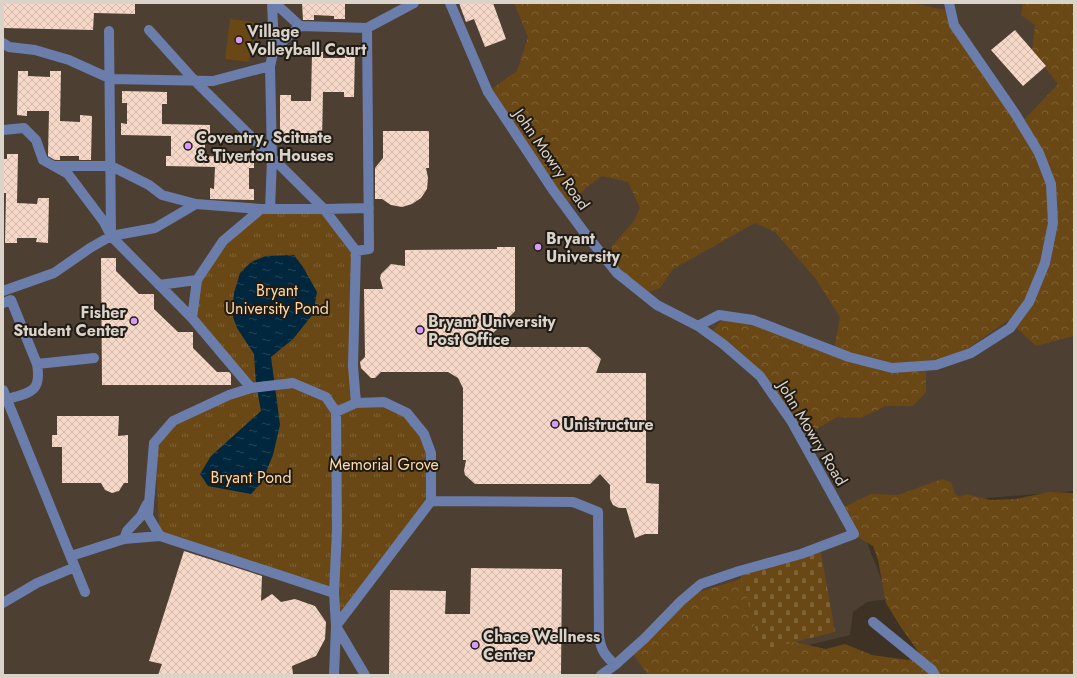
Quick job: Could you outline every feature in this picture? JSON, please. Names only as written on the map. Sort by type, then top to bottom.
[{"type":"street","points":[[273,3],[300,26],[367,28],[414,3]]},
{"type":"street","points":[[192,318],[196,280],[223,241],[266,209],[272,159],[270,66],[274,49],[273,3]]},
{"type":"street","name":"John Mowry Road","points":[[450,3],[488,92],[553,190],[584,232],[617,273],[658,305],[698,326],[723,344],[760,376],[792,422],[854,534],[801,554],[739,571],[701,584],[681,601],[645,638],[615,665],[601,675]]},
{"type":"street","points":[[698,326],[719,315],[753,320],[849,358],[892,368],[936,365],[971,353],[1010,328],[1029,302],[1045,263],[1053,222],[1051,184],[1039,153],[1016,115],[954,25],[949,3]]},
{"type":"street","points":[[274,49],[300,26]]},
{"type":"street","points":[[356,251],[369,249],[367,28]]},
{"type":"street","points":[[149,30],[194,80],[324,209],[356,251],[353,366],[356,403]]},
{"type":"street","points":[[109,31],[111,79],[111,236]]},
{"type":"street","points":[[3,43],[9,47],[35,50],[69,60],[111,79],[213,81],[270,66]]},
{"type":"street","points":[[3,130],[24,128],[36,140],[43,160],[68,174],[104,222],[111,236],[192,318],[251,388]]},
{"type":"street","points":[[53,166],[111,166],[149,185],[162,195],[196,204],[266,209],[369,208]]},
{"type":"street","points":[[3,291],[54,273],[90,248],[111,236],[155,228],[196,204]]},
{"type":"street","points":[[159,285],[196,280]]},
{"type":"street","points":[[3,303],[11,300],[37,364],[38,372],[38,384],[28,394],[5,394],[85,592]]},
{"type":"street","points":[[37,364],[94,358]]},
{"type":"street","points":[[160,536],[148,516],[154,443],[173,421],[229,395],[251,388],[293,383],[326,397],[336,412],[337,530],[334,593],[336,626],[334,675]]},
{"type":"street","points":[[336,412],[356,403],[384,402],[407,413],[424,434],[431,453],[431,501],[336,626]]},
{"type":"street","points":[[124,539],[128,531],[141,516],[149,500]]},
{"type":"street","points":[[431,501],[573,502],[598,512],[600,641],[603,653],[615,665]]},
{"type":"street","points":[[71,556],[124,539],[160,536],[334,593]]},
{"type":"street","points":[[3,603],[37,583],[75,567]]},
{"type":"street","points":[[873,622],[932,670],[935,675]]},
{"type":"street","points":[[336,626],[365,675]]},
{"type":"shaded area","name":"Bryant University","points":[[3,3],[1074,3],[1074,491],[854,509],[889,599],[867,602],[853,612],[850,635],[773,654],[708,675],[3,675]]},
{"type":"green space","points":[[514,3],[916,3],[950,11],[1022,122],[1058,84],[1032,51],[1035,25],[1021,15],[1023,3],[1074,3],[1074,336],[1036,346],[1008,320],[963,352],[926,363],[926,392],[913,406],[886,406],[861,418],[837,417],[802,438],[772,385],[713,330],[724,318],[763,326],[834,349],[840,317],[815,278],[775,232],[755,223],[673,269],[660,288],[647,293],[642,291],[612,260],[612,246],[634,221],[640,208],[628,182],[602,176],[587,187],[574,201],[563,204],[490,90],[517,71],[528,37]]},
{"type":"green space","name":"Village Volleyball Court","points":[[230,19],[254,22],[249,62],[225,59]]},
{"type":"green space","points":[[261,209],[324,209],[356,251],[356,403],[384,402],[407,413],[424,434],[431,501],[336,626],[333,593],[160,536],[154,443],[173,421],[250,388],[192,318],[197,280],[223,241]]},
{"type":"green space","points":[[942,479],[951,482],[955,494],[960,497],[966,494],[991,500],[1016,499],[1049,492],[1074,493],[1074,675],[648,675],[632,652],[693,594],[753,575],[785,640],[826,649],[845,644],[872,655],[908,660],[920,654],[886,603],[878,560],[873,546],[852,534],[844,507],[871,494],[898,495]]},
{"type":"green space","points":[[820,547],[835,632],[762,650],[739,571]]},
{"type":"water","points":[[294,255],[303,267],[317,292],[313,314],[293,339],[271,357],[280,425],[273,455],[262,482],[251,494],[208,486],[200,474],[211,456],[261,411],[256,384],[254,354],[237,328],[232,314],[234,293],[240,273],[251,262],[266,256]]},
{"type":"building","points":[[135,3],[135,14],[94,13],[93,30],[3,28],[3,4]]},
{"type":"building","points":[[302,3],[345,3],[345,19],[334,19],[334,16],[314,15],[314,20],[303,20]]},
{"type":"building","points":[[459,3],[493,3],[506,39],[485,47],[474,19],[466,22]]},
{"type":"building","points":[[1015,30],[1046,66],[1023,86],[991,50]]},
{"type":"building","points":[[312,52],[323,52],[323,58],[345,58],[345,53],[355,53],[354,97],[344,97],[344,92],[323,92],[322,141],[311,141],[311,136],[291,136],[291,140],[280,139],[280,95],[291,95],[291,101],[311,101]]},
{"type":"building","points":[[18,71],[28,71],[28,76],[50,77],[50,71],[61,71],[60,121],[80,122],[80,115],[92,116],[91,160],[79,160],[79,156],[60,156],[60,160],[55,160],[48,156],[49,111],[27,111],[27,116],[17,115]]},
{"type":"building","name":"Coventry, Scituate & Tiverton Houses","points":[[122,91],[167,92],[167,104],[162,104],[162,124],[210,125],[210,137],[205,137],[205,156],[254,157],[254,168],[249,168],[249,189],[254,189],[254,200],[210,199],[210,188],[214,189],[215,167],[166,166],[166,156],[171,156],[171,136],[121,135],[121,123],[127,124],[127,103],[122,103]]},
{"type":"building","points":[[383,131],[429,131],[429,168],[426,168],[428,178],[427,189],[421,198],[412,204],[402,207],[391,205],[382,199],[375,199],[375,168],[383,158]]},
{"type":"building","points":[[7,154],[18,154],[17,203],[37,204],[38,198],[49,198],[48,243],[36,242],[37,238],[17,238],[17,243],[5,243],[6,193],[3,193],[3,159],[7,159]]},
{"type":"building","name":"Unistructure","points":[[497,247],[515,247],[515,311],[488,338],[501,346],[507,347],[588,347],[601,359],[596,373],[646,373],[646,483],[659,484],[658,534],[645,534],[635,538],[626,508],[619,508],[613,505],[610,499],[610,485],[600,474],[590,484],[475,484],[465,475],[464,471],[466,460],[463,460],[463,388],[458,378],[448,372],[381,372],[375,378],[371,378],[361,368],[360,362],[365,357],[364,289],[383,289],[380,278],[381,274],[391,264],[405,266],[405,250],[497,249]]},
{"type":"building","name":"Fisher Student Center","points":[[101,258],[116,258],[116,271],[139,294],[154,294],[154,309],[178,332],[193,332],[193,348],[217,372],[229,372],[231,374],[231,385],[102,385]]},
{"type":"building","points":[[57,416],[119,416],[118,436],[128,435],[128,483],[124,483],[119,491],[112,493],[105,490],[101,483],[62,483],[62,447],[52,447],[52,435],[57,435]]},
{"type":"building","points":[[184,551],[262,576],[261,601],[272,594],[281,602],[295,599],[315,606],[326,622],[325,639],[316,656],[292,666],[293,675],[158,675],[162,664],[149,661]]},
{"type":"building","name":"Chace Wellness Center","points":[[471,568],[562,569],[561,675],[389,675],[390,590],[446,591],[445,614],[470,614]]},
{"type":"place","name":"Village Volleyball Court","points":[[239,40]]},
{"type":"place","name":"Coventry, Scituate & Tiverton Houses","points":[[188,146]]},
{"type":"place","name":"Bryant University","points":[[538,247]]},
{"type":"place","name":"Fisher Student Center","points":[[134,321]]},
{"type":"place","name":"Bryant University Post Office","points":[[420,330]]},
{"type":"place","name":"Unistructure","points":[[555,424]]},
{"type":"place","name":"Chace Wellness Center","points":[[475,645]]},
{"type":"park label","name":"Bryant University Pond","points":[[277,299]]},
{"type":"park label","name":"Memorial Grove","points":[[384,464]]},
{"type":"park label","name":"Bryant Pond","points":[[251,477]]}]
